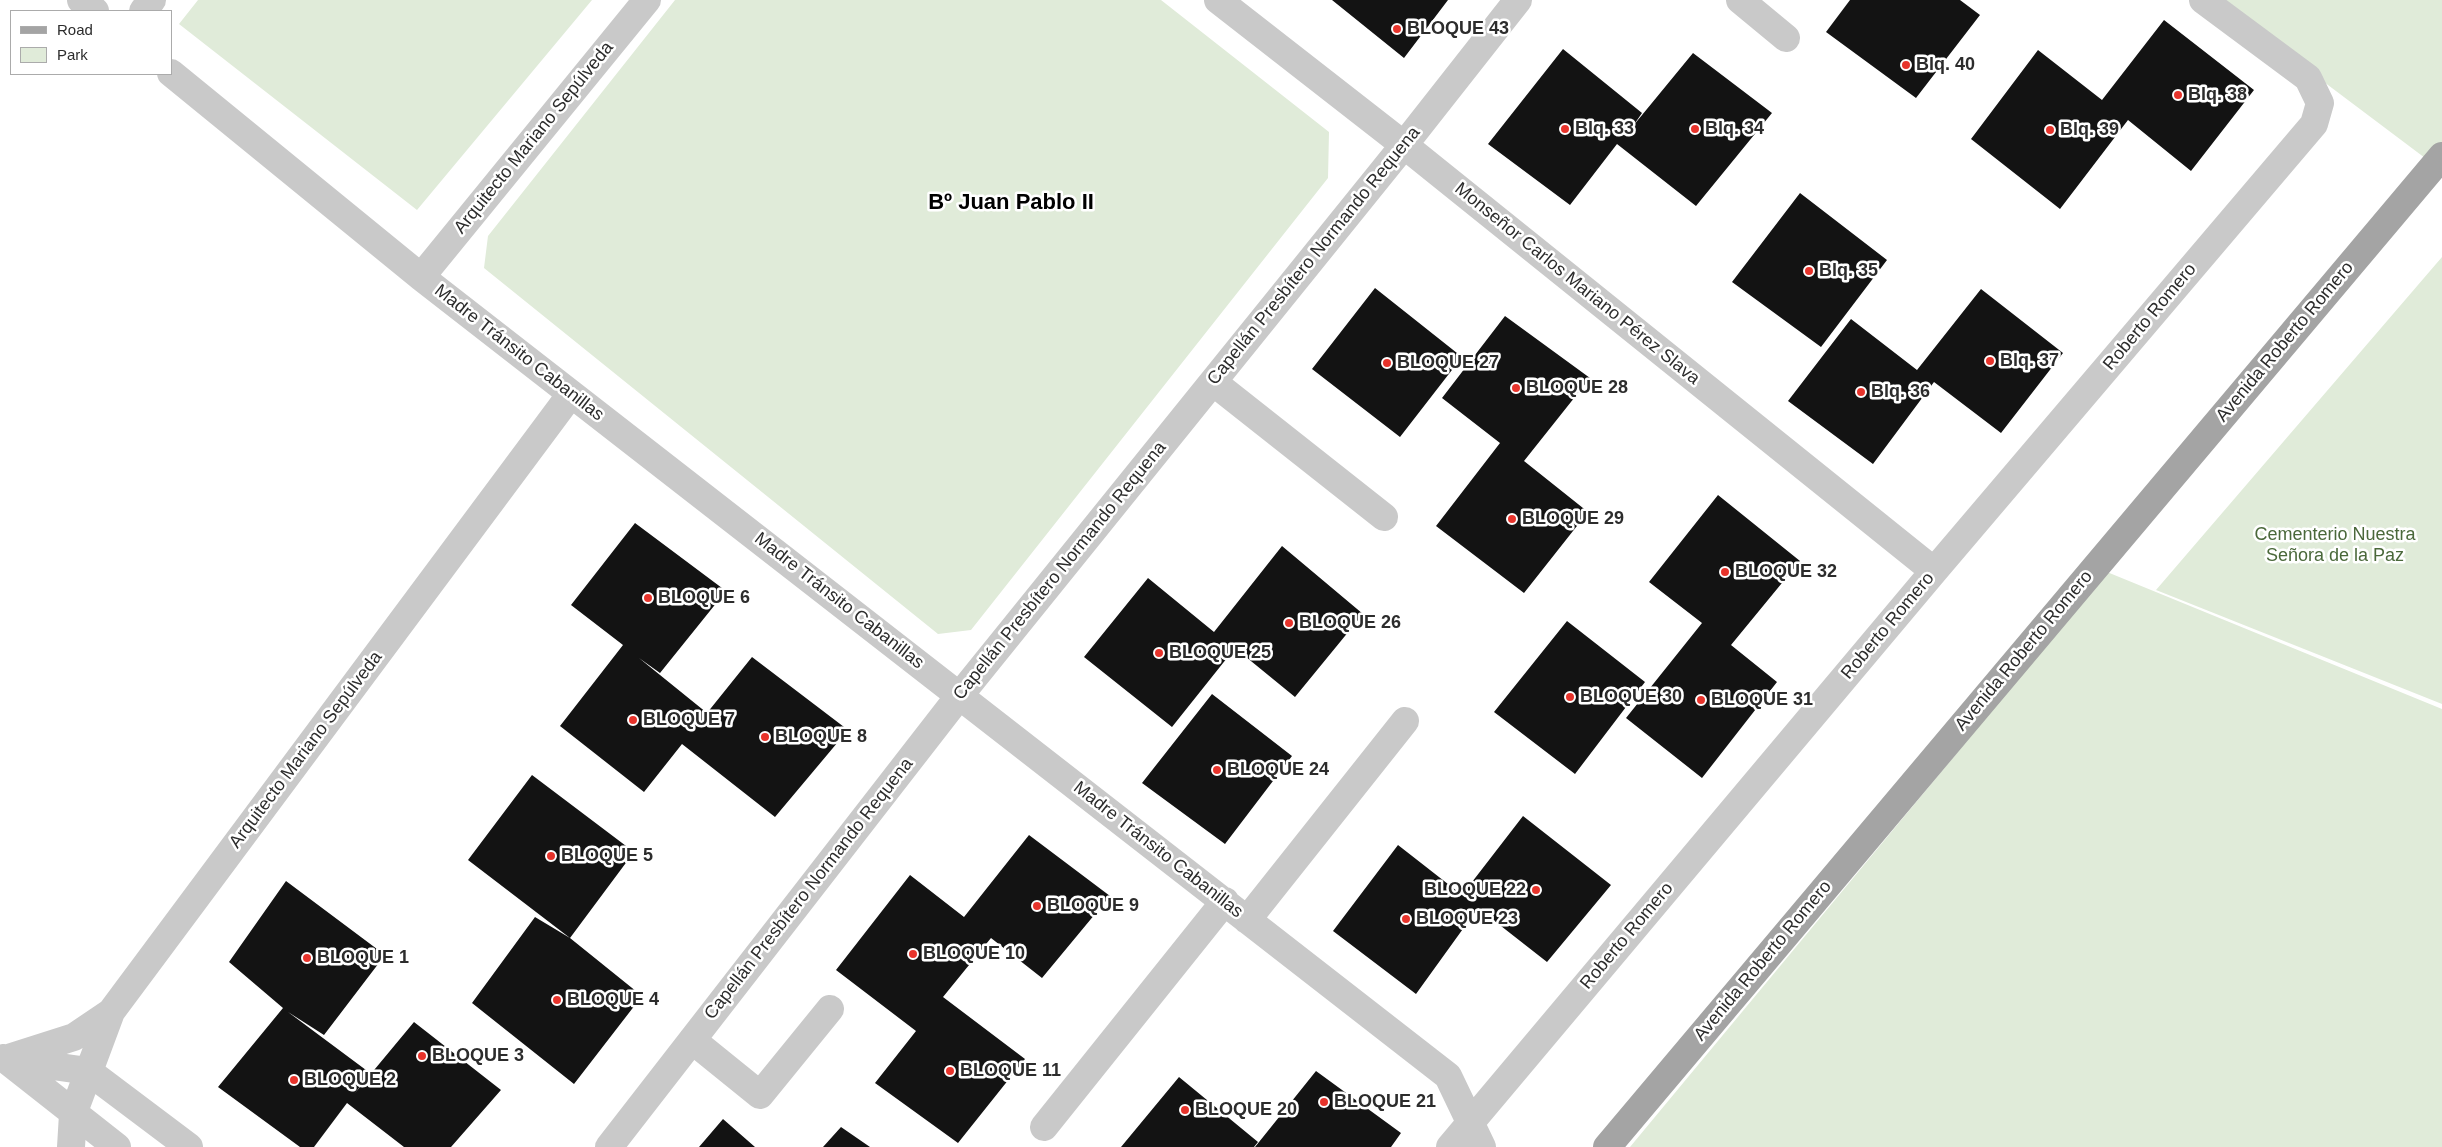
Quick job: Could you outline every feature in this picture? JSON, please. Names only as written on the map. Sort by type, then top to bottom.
[{"type":"main road","name":"Avenida Roberto Romero","points":[[1606,1147],[2442,156]]},
{"type":"street","points":[[81,0],[94,10]]},
{"type":"street","points":[[144,10],[152,0]]},
{"type":"street","name":"Arquitecto Mariano Sepúlveda","points":[[421,277],[647,0]]},
{"type":"street","name":"Monseñor Carlos Mariano Pérez Slava","points":[[1218,0],[1404,145],[1934,571]]},
{"type":"street","name":"Capellán Presbítero Normando Requena","points":[[609,1147],[960,695],[1404,145],[1518,0]]},
{"type":"street","points":[[1740,0],[1786,38]]},
{"type":"street","name":"Roberto Romero","points":[[1450,1147],[1934,571],[2314,124],[2320,103],[2308,78],[2202,0]]},
{"type":"street","name":"Madre Tránsito Cabanillas","points":[[172,74],[421,277],[1448,1076],[1482,1147]]},
{"type":"street","points":[[1213,382],[1384,516]]},
{"type":"street","name":"Arquitecto Mariano Sepúlveda","points":[[2,1057],[74,1037],[111,1012],[571,394]]},
{"type":"street","points":[[1247,920],[1406,721]]},
{"type":"street","points":[[1044,1127],[1225,901]]},
{"type":"street","points":[[692,1040],[760,1095],[830,1009]]},
{"type":"street","points":[[71,1147],[73,1114],[111,1012]]},
{"type":"street","points":[[2,1057],[88,1071],[189,1147]]},
{"type":"street","points":[[2,1057],[117,1147]]},
{"type":"green space","points":[[198,0],[592,0],[417,210],[179,24]]},
{"type":"green space","points":[[675,0],[1161,0],[1329,132],[1328,178],[971,630],[938,634],[484,268],[488,236]]},
{"type":"green space","points":[[2215,0],[2442,0],[2442,145],[2429,161]]},
{"type":"green space","name":"Cementerio Nuestra Señora de la Paz","points":[[2442,257],[2442,704],[2156,590]]},
{"type":"green space","points":[[2107,572],[2442,709],[2442,1147],[1630,1147]]},
{"type":"building","name":"BLOQUE 43","points":[[1332,0],[1448,0],[1404,58]]},
{"type":"building","name":"Blq. 40","points":[[1850,0],[1960,0],[1980,15],[1916,98],[1826,32]]},
{"type":"building","points":[[2164,20],[2254,90],[2191,171],[2128,120],[2060,209],[1971,139],[2038,50],[2102,100]]},
{"type":"building","points":[[1563,49],[1642,113],[1633,126],[1693,53],[1772,113],[1696,206],[1617,144],[1570,205],[1488,144]]},
{"type":"building","name":"Blq. 35","points":[[1800,193],[1887,260],[1821,347],[1732,282]]},
{"type":"building","name":"BLOQUE 27","points":[[1375,288],[1462,357],[1400,437],[1312,369]]},
{"type":"building","points":[[1981,289],[2063,353],[2001,433],[1934,382],[1873,464],[1788,401],[1851,319],[1917,370]]},
{"type":"building","points":[[1505,316],[1590,378],[1524,461],[1588,512],[1524,593],[1436,526],[1500,443],[1442,398]]},
{"type":"building","points":[[1718,495],[1800,561],[1731,645],[1777,682],[1702,778],[1626,718],[1702,623],[1649,582]]},
{"type":"building","points":[[635,523],[726,591],[660,673],[639,658],[707,713],[752,657],[848,730],[775,817],[682,744],[644,792],[560,726],[623,645],[571,605]]},
{"type":"building","points":[[1282,546],[1363,614],[1295,697],[1235,648],[1172,727],[1084,657],[1148,578],[1214,632]]},
{"type":"building","name":"BLOQUE 30","points":[[1567,621],[1645,682],[1575,774],[1494,712]]},
{"type":"building","name":"BLOQUE 24","points":[[1212,694],[1292,756],[1225,844],[1142,783]]},
{"type":"building","name":"BLOQUE 5","points":[[532,775],[634,852],[570,938],[468,860]]},
{"type":"building","points":[[1523,816],[1611,885],[1547,962],[1478,908],[1416,994],[1333,931],[1398,845],[1462,895]]},
{"type":"building","points":[[1029,835],[1110,896],[1042,978],[991,938],[943,997],[1025,1059],[958,1143],[875,1083],[916,1031],[836,970],[910,875],[964,917]]},
{"type":"building","points":[[286,881],[385,955],[324,1035],[288,1012],[370,1073],[355,1093],[414,1022],[501,1090],[451,1147],[404,1147],[347,1103],[314,1147],[300,1147],[218,1087],[283,1008],[229,962]]},
{"type":"building","name":"BLOQUE 4","points":[[535,917],[570,938],[642,996],[574,1084],[472,1003]]},
{"type":"building","name":"BLOQUE 21","points":[[1316,1071],[1401,1133],[1391,1147],[1255,1147]]},
{"type":"building","name":"BLOQUE 20","points":[[1179,1077],[1258,1142],[1254,1147],[1121,1147]]},
{"type":"building","points":[[723,1119],[755,1147],[699,1147]]},
{"type":"building","points":[[841,1127],[870,1147],[823,1147]]},
{"type":"place","name":"BLOQUE 43","points":[[1397,29]]},
{"type":"place","name":"Blq. 40","points":[[1906,65]]},
{"type":"place","name":"Blq. 38","points":[[2178,95]]},
{"type":"place","name":"Blq. 33","points":[[1565,129]]},
{"type":"place","name":"Blq. 34","points":[[1695,129]]},
{"type":"place","name":"Blq. 39","points":[[2050,130]]},
{"type":"place","name":"Blq. 35","points":[[1809,271]]},
{"type":"place","name":"Blq. 37","points":[[1990,361]]},
{"type":"place","name":"BLOQUE 27","points":[[1387,363]]},
{"type":"place","name":"BLOQUE 28","points":[[1516,388]]},
{"type":"place","name":"Blq. 36","points":[[1861,392]]},
{"type":"place","name":"BLOQUE 29","points":[[1512,519]]},
{"type":"place","name":"BLOQUE 32","points":[[1725,572]]},
{"type":"place","name":"BLOQUE 6","points":[[648,598]]},
{"type":"place","name":"BLOQUE 26","points":[[1289,623]]},
{"type":"place","name":"BLOQUE 25","points":[[1159,653]]},
{"type":"place","name":"BLOQUE 30","points":[[1570,697]]},
{"type":"place","name":"BLOQUE 31","points":[[1701,700]]},
{"type":"place","name":"BLOQUE 7","points":[[633,720]]},
{"type":"place","name":"BLOQUE 8","points":[[765,737]]},
{"type":"place","name":"BLOQUE 24","points":[[1217,770]]},
{"type":"place","name":"BLOQUE 5","points":[[551,856]]},
{"type":"place","name":"BLOQUE 22","points":[[1536,890]]},
{"type":"place","name":"BLOQUE 9","points":[[1037,906]]},
{"type":"place","name":"BLOQUE 23","points":[[1406,919]]},
{"type":"place","name":"BLOQUE 10","points":[[913,954]]},
{"type":"place","name":"BLOQUE 1","points":[[307,958]]},
{"type":"place","name":"BLOQUE 4","points":[[557,1000]]},
{"type":"place","name":"BLOQUE 3","points":[[422,1056]]},
{"type":"place","name":"BLOQUE 11","points":[[950,1071]]},
{"type":"place","name":"BLOQUE 2","points":[[294,1080]]},
{"type":"place","name":"BLOQUE 21","points":[[1324,1102]]},
{"type":"place","name":"BLOQUE 20","points":[[1185,1110]]},
{"type":"district","name":"Bº Juan Pablo II","points":[[1011,203]]}]
